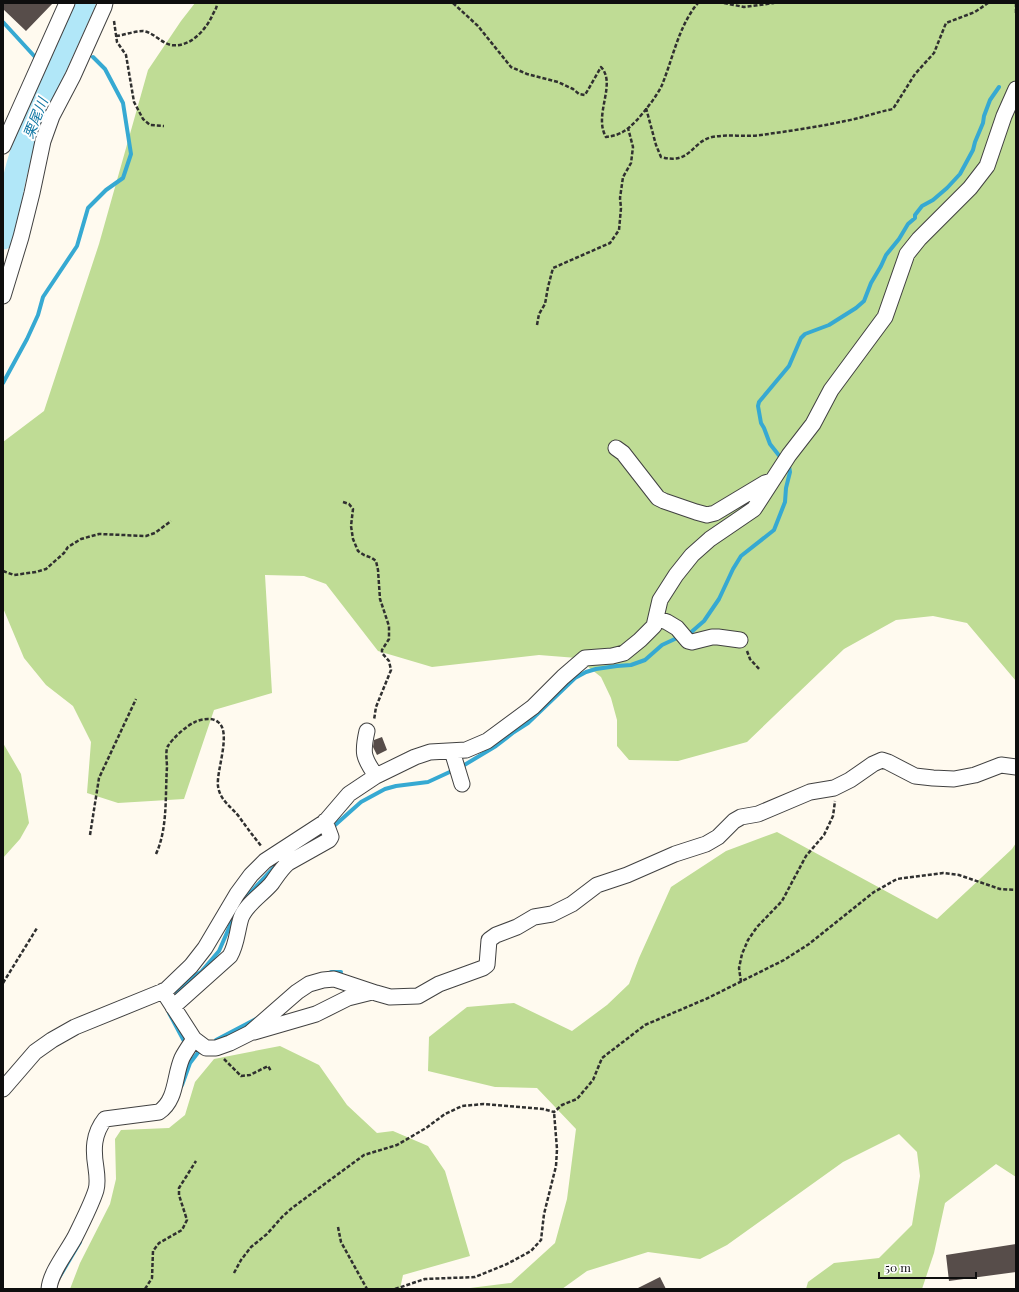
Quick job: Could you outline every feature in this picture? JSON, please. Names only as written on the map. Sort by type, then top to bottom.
[{"type":"street","points":[[3,146],[67,3]]},
{"type":"street","points":[[3,296],[22,230],[42,141],[52,116],[73,76],[102,10]]},
{"type":"street","points":[[3,1089],[35,1052],[52,1040],[75,1027],[163,990],[191,966],[205,948],[237,894],[251,875],[266,861],[325,821],[349,794],[376,776],[415,757],[430,752],[466,750],[487,741],[533,707],[563,677],[585,658],[612,656],[624,653],[640,640],[654,626],[660,600],[676,575],[692,555],[710,539],[754,509],[813,424],[832,390],[885,317],[907,254],[919,239],[970,188],[987,166],[1004,116],[1016,89]]},
{"type":"street","points":[[616,448],[623,454],[658,498],[664,502],[707,515],[715,513],[765,483],[773,480]]},
{"type":"street","points":[[656,618],[677,628],[688,641],[692,642],[712,637],[740,640]]},
{"type":"street","points":[[366,731],[363,749],[364,757],[376,776]]},
{"type":"street","points":[[452,751],[462,784]]},
{"type":"street","points":[[250,1033],[297,992],[309,984],[323,980],[334,979],[390,997],[418,996],[439,984],[483,968],[487,965],[489,940],[496,935],[517,927],[534,917],[552,914],[572,904],[597,885],[626,875],[675,854],[706,844],[718,837],[734,821],[741,817],[758,814],[810,792],[837,787],[873,764],[882,760],[915,776],[933,778],[954,779],[975,775],[1001,765],[1016,767]]},
{"type":"street","points":[[173,1006],[230,956],[234,950],[242,917],[246,909],[272,883],[284,866],[329,840],[331,837],[325,821]]},
{"type":"street","points":[[163,990],[194,1039],[206,1048],[216,1048],[250,1033],[316,1014],[348,998],[372,992]]},
{"type":"street","points":[[49,1289],[51,1278],[76,1236],[96,1189],[97,1179],[94,1152],[96,1134],[102,1123],[105,1119],[159,1112],[164,1109],[170,1100],[182,1058],[194,1039]]},
{"type":"path","points":[[116,36],[130,34],[136,31],[145,32],[170,45],[189,41],[202,32],[211,19],[217,3]]},
{"type":"path","points":[[453,3],[478,26],[511,67],[527,74],[558,82],[573,89],[579,94],[584,95],[601,67],[608,80],[602,110],[602,131],[606,137],[615,136],[625,132],[646,108],[661,86],[689,13],[698,3]]},
{"type":"path","points":[[724,3],[744,7],[774,3]]},
{"type":"path","points":[[646,108],[656,145],[661,157],[671,159],[686,155],[702,142],[711,137],[759,135],[847,121],[893,109],[915,74],[934,53],[946,23],[976,12],[988,3]]},
{"type":"path","points":[[1016,3],[1016,14]]},
{"type":"path","points":[[102,10],[113,19],[116,42],[126,55],[134,102],[143,119],[150,124],[164,126]]},
{"type":"path","points":[[537,325],[539,314],[545,304],[553,268],[610,243],[619,230],[621,208],[620,198],[623,178],[631,163],[634,147],[628,128]]},
{"type":"path","points":[[342,502],[349,504],[353,508],[351,532],[358,551],[376,561],[380,599],[389,626],[389,639],[382,650],[382,653],[389,661],[391,670],[376,707],[373,723],[366,731]]},
{"type":"path","points":[[3,571],[14,575],[36,572],[46,568],[64,553],[68,547],[81,539],[99,534],[146,536],[156,533],[171,521]]},
{"type":"path","points":[[740,640],[746,644],[750,659],[760,670]]},
{"type":"path","points":[[90,835],[99,778],[136,699]]},
{"type":"path","points":[[156,854],[163,835],[167,747],[183,730],[191,724],[198,721],[215,719],[221,724],[223,740],[218,780],[220,796],[228,807],[239,816],[249,832],[274,856]]},
{"type":"path","points":[[741,982],[739,968],[742,954],[748,940],[757,927],[782,901],[806,856],[824,836],[833,816],[837,787]]},
{"type":"path","points":[[554,1112],[562,1105],[581,1094],[593,1080],[602,1058],[645,1025],[708,998],[784,960],[809,944],[874,892],[896,879],[943,873],[959,875],[1000,889],[1016,890]]},
{"type":"path","points":[[3,983],[37,928]]},
{"type":"path","points":[[216,1048],[217,1052],[241,1076],[250,1075],[268,1066],[271,1071]]},
{"type":"path","points":[[234,1273],[241,1260],[251,1247],[267,1234],[282,1217],[304,1200],[364,1155],[397,1145],[426,1128],[445,1114],[462,1106],[484,1104],[543,1109],[554,1112]]},
{"type":"path","points":[[395,1289],[425,1279],[475,1277],[507,1264],[532,1251],[541,1240],[544,1214],[556,1166],[557,1149],[554,1112]]},
{"type":"path","points":[[145,1289],[152,1278],[153,1251],[159,1243],[182,1230],[187,1220],[179,1195],[179,1188],[196,1161]]},
{"type":"path","points":[[338,1227],[341,1242],[367,1289]]},
{"type":"green space","points":[[195,3],[1016,3],[1016,681],[967,623],[933,616],[896,620],[844,649],[747,742],[678,761],[629,760],[617,746],[617,720],[611,698],[601,677],[577,658],[539,655],[432,667],[378,651],[326,584],[304,576],[265,575],[272,693],[214,710],[184,799],[118,803],[87,793],[91,742],[73,706],[46,685],[24,658],[3,608],[3,442],[44,411],[99,244],[148,70]]},
{"type":"green space","points":[[3,743],[21,774],[29,823],[20,839],[3,858]]},
{"type":"green space","points":[[777,832],[937,919],[1012,849],[1016,843],[1016,1177],[996,1164],[945,1203],[934,1253],[922,1289],[806,1289],[808,1282],[834,1263],[879,1258],[912,1225],[920,1176],[917,1152],[899,1134],[843,1162],[727,1245],[700,1259],[648,1252],[587,1271],[562,1289],[462,1289],[511,1283],[555,1243],[567,1199],[576,1129],[537,1088],[495,1087],[428,1071],[429,1037],[467,1007],[514,1003],[572,1031],[607,1005],[629,984],[671,887],[726,851]]},
{"type":"green space","points":[[280,1046],[319,1065],[347,1105],[377,1133],[393,1131],[428,1146],[445,1171],[470,1256],[403,1275],[400,1289],[70,1289],[80,1263],[110,1204],[116,1179],[115,1139],[121,1130],[169,1128],[185,1115],[195,1082],[214,1059]]},
{"type":"building","points":[[3,3],[53,3],[26,31],[3,9]]},
{"type":"building","points":[[382,737],[387,750],[377,755],[373,747],[374,740]]},
{"type":"building","points":[[1016,1244],[1016,1272],[949,1281],[946,1255]]},
{"type":"building","points":[[660,1277],[666,1289],[636,1289]]},
{"type":"waterway","name":"栗尾川","points":[[3,238],[17,168],[26,138],[41,99],[84,3]]},
{"type":"waterway","points":[[3,22],[36,58]]},
{"type":"waterway","points":[[3,383],[27,339],[38,315],[43,297],[77,246],[88,208],[106,190],[123,178],[131,154],[123,103],[105,69],[93,57]]},
{"type":"waterway","points":[[781,458],[770,444],[761,423],[758,406],[759,402],[789,366],[801,338],[805,334],[829,325],[856,308],[864,301],[871,283],[886,255],[899,239],[908,224],[915,218],[915,215],[922,206],[933,200],[960,174],[973,150],[990,100],[999,87]]},
{"type":"waterway","points":[[689,634],[704,621],[719,599],[733,569],[741,556],[774,530],[785,502],[786,488],[790,472],[789,466]]},
{"type":"waterway","points":[[461,767],[496,746],[528,723],[575,678],[596,669],[631,665],[645,660],[662,645],[680,638]]},
{"type":"waterway","points":[[334,826],[361,802],[385,789],[428,782],[454,770]]},
{"type":"waterway","points":[[304,846],[322,834]]},
{"type":"waterway","points":[[176,992],[191,978],[201,972],[219,951],[239,905],[277,864]]},
{"type":"waterway","points":[[331,972],[341,972]]},
{"type":"waterway","points":[[169,1013],[184,1041]]},
{"type":"waterway","points":[[216,1040],[258,1018]]},
{"type":"waterway","points":[[182,1085],[190,1063],[200,1050]]},
{"type":"waterway","points":[[60,1276],[80,1242]]}]
